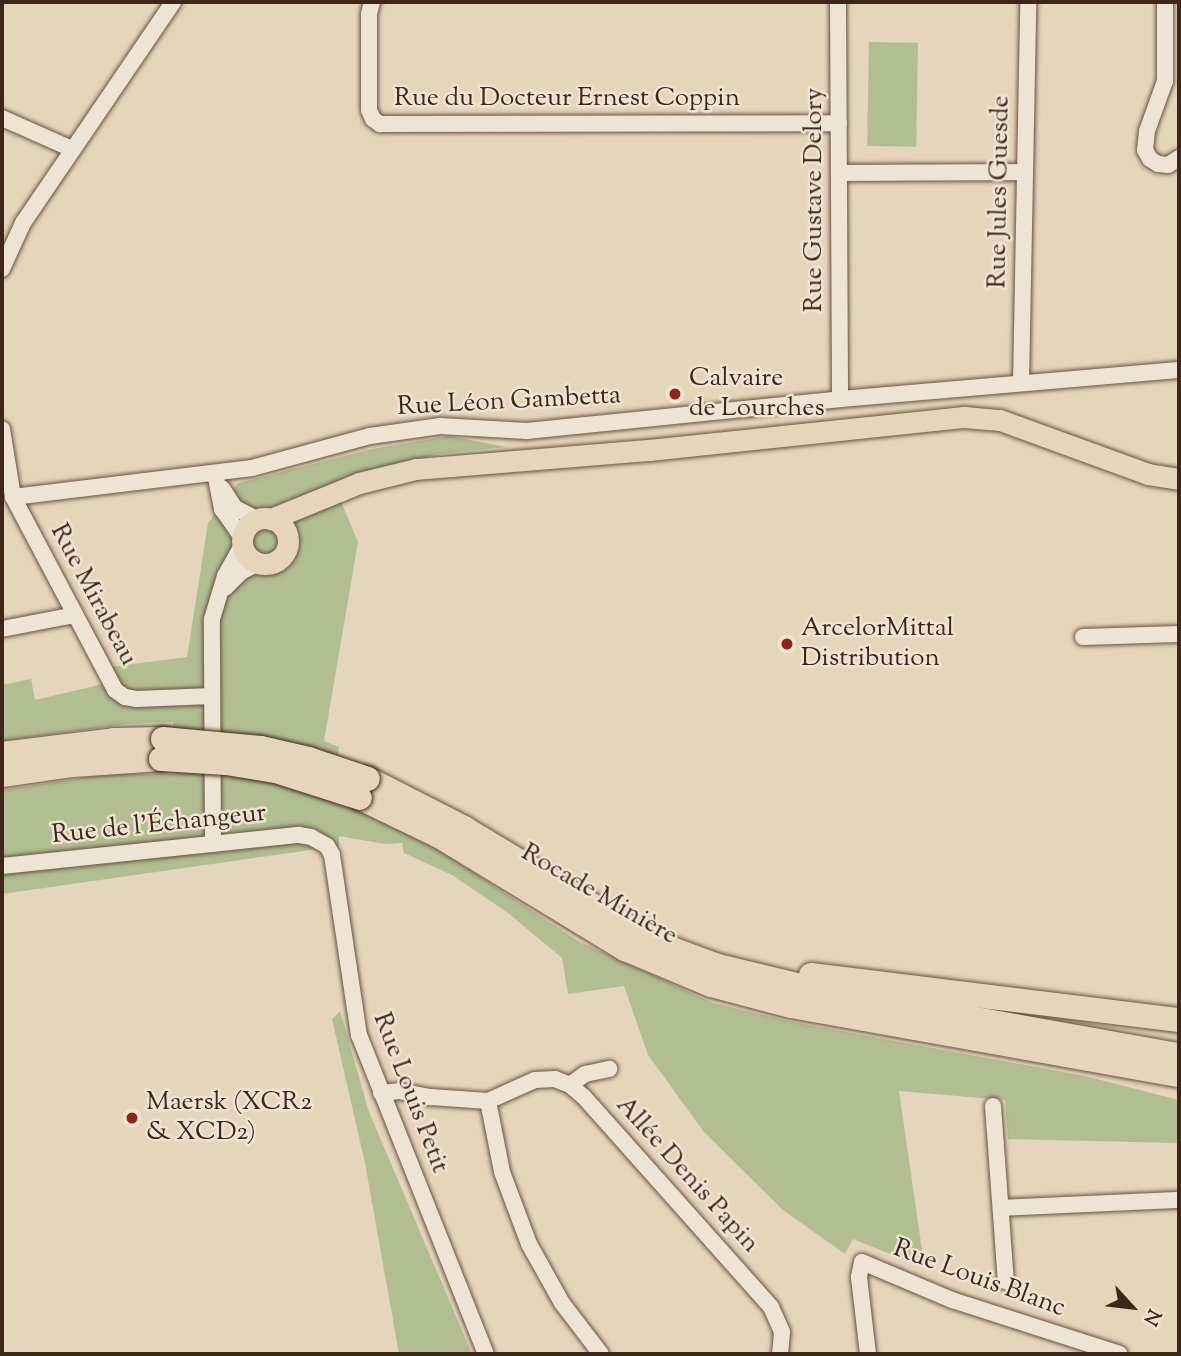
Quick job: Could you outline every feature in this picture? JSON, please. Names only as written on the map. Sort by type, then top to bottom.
[{"type":"highway","name":"Rocade Minière","points":[[2,754],[100,741],[162,749],[261,748],[309,759],[364,788],[609,940],[675,972],[710,985],[791,1006],[1179,1075]]},
{"type":"highway","name":"Rocade Minière","points":[[2,775],[162,749]]},
{"type":"highway","name":"Rocade Minière","points":[[364,788],[464,828],[609,916],[672,949],[765,980],[1179,1055]]},
{"type":"highway","points":[[609,916],[711,953],[765,967],[1178,1019]]},
{"type":"highway","points":[[1144,1069],[1162,1083],[1179,1087]]},
{"type":"main road","points":[[332,494],[299,522],[286,552],[278,561],[267,565],[246,555],[242,541],[248,525],[371,479],[416,469],[649,450],[964,417],[1000,420],[1148,474],[1179,479]]},
{"type":"main road","points":[[264,519],[284,527],[289,540]]},
{"type":"street","points":[[2,269],[19,231],[173,2]]},
{"type":"street","name":"Rue du Docteur Ernest Coppin","points":[[372,2],[369,13],[369,110],[373,119],[380,124],[839,123]]},
{"type":"street","name":"Rue Gustave Delory","points":[[838,2],[840,399]]},
{"type":"street","name":"Rue Jules Guesde","points":[[1021,383],[1028,2]]},
{"type":"street","points":[[1165,2],[1165,82],[1147,131],[1145,149],[1150,159],[1158,164],[1168,164],[1179,158]]},
{"type":"street","points":[[2,118],[72,149]]},
{"type":"street","points":[[839,173],[1025,172]]},
{"type":"street","name":"Rue Léon Gambetta","points":[[13,497],[266,465],[379,434],[457,425],[527,431],[840,399],[1179,369]]},
{"type":"street","name":"Rue Mirabeau","points":[[2,429],[13,497],[112,684],[125,697],[212,696]]},
{"type":"street","points":[[215,473],[232,504],[264,519]]},
{"type":"street","points":[[213,844],[211,629],[225,576],[242,541],[222,509],[215,473]]},
{"type":"street","points":[[216,603],[233,579],[258,563]]},
{"type":"street","points":[[2,629],[75,615]]},
{"type":"street","points":[[1083,637],[1179,634]]},
{"type":"street","name":"Rue de l'Échangeur","points":[[2,866],[299,835],[321,842]]},
{"type":"street","name":"Rue Louis Petit","points":[[321,842],[332,855],[356,1024],[486,1354]]},
{"type":"street","points":[[381,1093],[399,1091],[430,1097],[488,1101],[542,1078],[555,1079],[570,1085],[585,1074],[608,1069]]},
{"type":"street","name":"Allée Denis Papin","points":[[570,1085],[584,1097],[766,1300],[781,1326],[780,1354]]},
{"type":"street","points":[[488,1101],[502,1172],[529,1244],[562,1303],[601,1354]]},
{"type":"street","points":[[993,1106],[1006,1282]]},
{"type":"street","points":[[1001,1208],[1179,1200]]},
{"type":"street","name":"Rue Louis Blanc","points":[[868,1354],[859,1277],[862,1262],[952,1300],[1120,1354]]},
{"type":"green space","points":[[869,42],[918,43],[916,147],[867,146]]},
{"type":"green space","points":[[449,436],[506,447],[437,454],[334,485],[358,542],[324,741],[339,747],[332,802],[379,819],[424,840],[578,941],[713,1003],[792,1022],[1085,1076],[1179,1100],[1179,1143],[1008,1139],[1005,1100],[899,1091],[923,1257],[905,1260],[853,1239],[845,1254],[783,1210],[704,1132],[648,1055],[624,986],[568,994],[562,958],[508,913],[452,875],[404,853],[402,843],[385,844],[339,836],[339,846],[2,894],[2,790],[109,774],[176,774],[173,722],[126,724],[2,741],[2,685],[31,679],[35,700],[116,681],[110,667],[187,657],[208,523],[238,483],[372,449]]},
{"type":"green space","points":[[340,1011],[369,1112],[472,1354],[399,1354],[365,1163],[332,1019]]},
{"type":"place","name":"Calvaire de Lourches","points":[[675,394]]},
{"type":"place","name":"ArcelorMittal Distribution","points":[[787,644]]},
{"type":"place","name":"Maersk (XCR2 & XCD2)","points":[[132,1118]]}]
